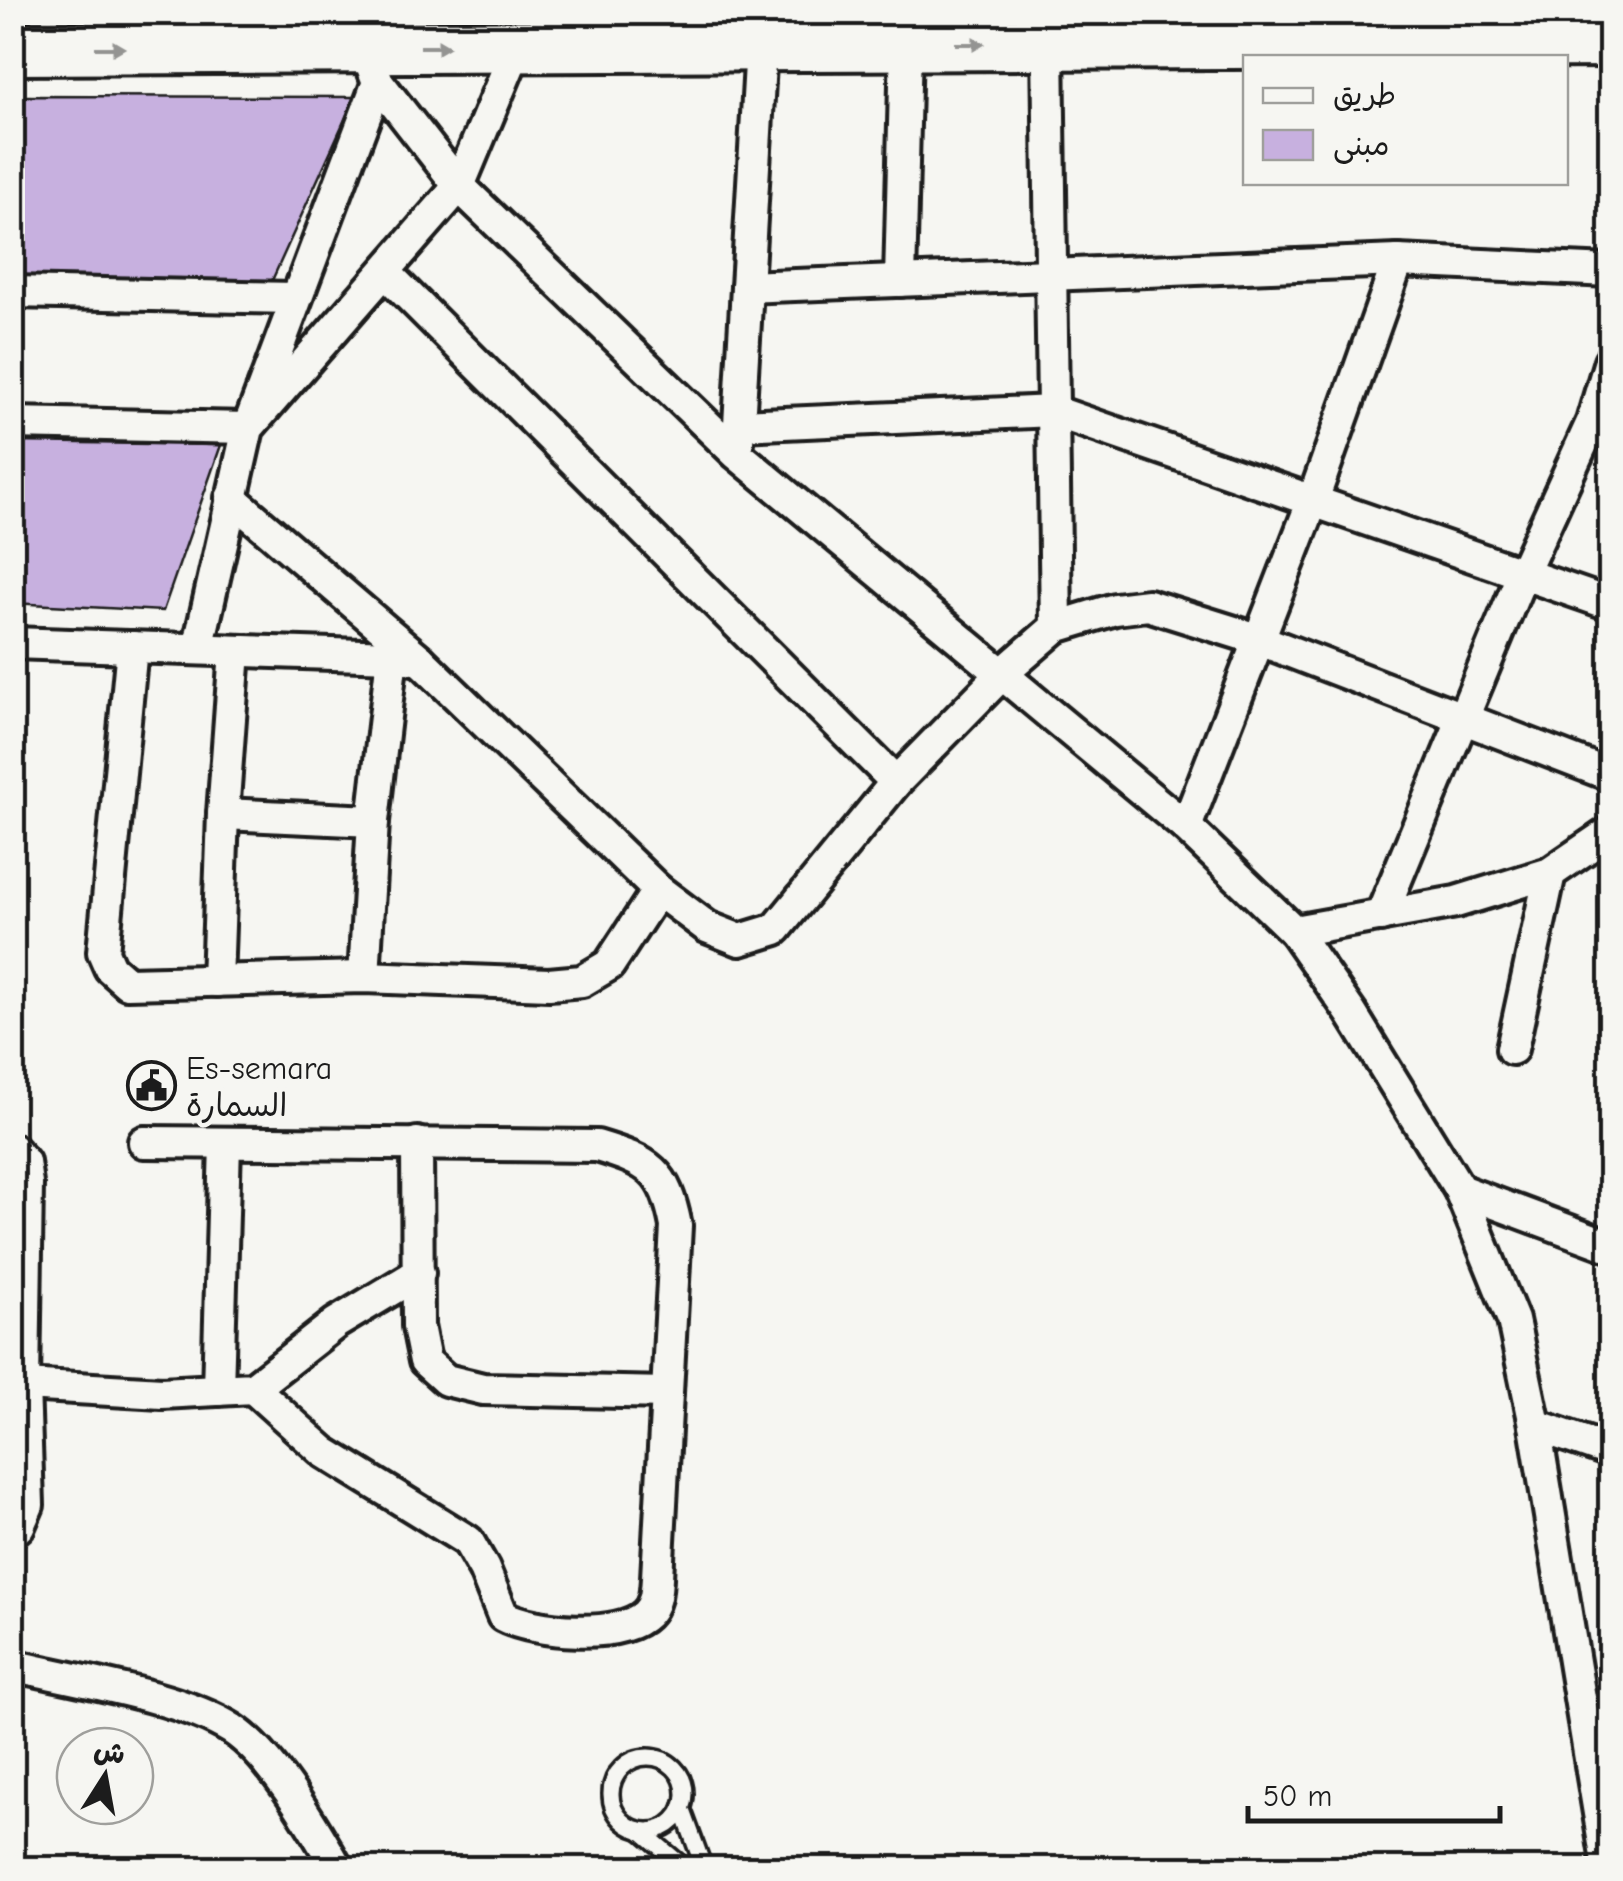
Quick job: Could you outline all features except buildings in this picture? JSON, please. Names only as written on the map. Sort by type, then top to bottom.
[{"type":"main road","points":[[12,49],[371,64],[517,47],[761,46],[884,34],[1048,44],[1610,40]]},
{"type":"street","points":[[884,34],[900,281]]},
{"type":"street","points":[[1048,44],[1056,626]]},
{"type":"street","points":[[738,440],[761,46]]},
{"type":"street","points":[[12,423],[248,428],[459,186],[517,47]]},
{"type":"street","points":[[371,64],[459,186],[738,440],[1186,826],[1294,931],[1351,1013],[1460,1190],[1513,1320],[1535,1425],[1608,1868]]},
{"type":"street","points":[[198,650],[248,428],[296,298],[371,64]]},
{"type":"street","points":[[747,288],[1398,261],[1610,271]]},
{"type":"street","points":[[1186,826],[1313,500],[1398,261]]},
{"type":"street","points":[[386,273],[896,782]]},
{"type":"street","points":[[12,292],[296,298]]},
{"type":"street","points":[[1381,916],[1523,573],[1601,423],[1610,361]]},
{"type":"street","points":[[738,440],[1053,410],[1610,604]]},
{"type":"street","points":[[231,498],[658,890],[707,927],[740,940],[776,929],[896,782],[1056,626],[1115,609],[1148,605],[1260,640],[1610,775]]},
{"type":"street","points":[[12,643],[406,658]]},
{"type":"street","points":[[132,647],[103,952],[110,968],[127,982],[364,977],[549,984],[582,981],[609,965],[658,890]]},
{"type":"street","points":[[217,981],[223,814],[235,651]]},
{"type":"street","points":[[364,977],[373,821],[406,658]]},
{"type":"street","points":[[223,814],[373,821]]},
{"type":"street","points":[[1294,931],[1456,902],[1550,873],[1610,832]]},
{"type":"street","points":[[1512,1049],[1550,873]]},
{"type":"street","points":[[144,1142],[597,1146],[629,1156],[651,1170],[669,1191],[676,1226],[654,1604],[644,1617],[627,1626],[560,1631],[520,1626],[503,1616],[468,1542],[324,1452],[253,1388]]},
{"type":"street","points":[[218,1390],[225,1143]]},
{"type":"street","points":[[418,1143],[420,1344],[425,1362],[446,1380],[483,1389],[666,1393]]},
{"type":"street","points":[[12,1149],[24,1162],[27,1184],[24,1385],[28,1505],[20,1526],[12,1532]]},
{"type":"street","points":[[1460,1190],[1610,1246]]},
{"type":"street","points":[[24,1385],[162,1392],[253,1388],[336,1323],[419,1272]]},
{"type":"street","points":[[1535,1425],[1610,1451]]},
{"type":"street","points":[[12,1665],[204,1713],[236,1731],[264,1760],[313,1825],[337,1868]]},
{"type":"lane","points":[[686,1868],[619,1817],[610,1795],[612,1783],[626,1764],[648,1757],[670,1765],[683,1784],[682,1808],[704,1868]]},
{"type":"lane","points":[[640,1830],[664,1826],[682,1808]]},
{"type":"place","name":"Es-semara السمارة","points":[[151,1086]]}]
